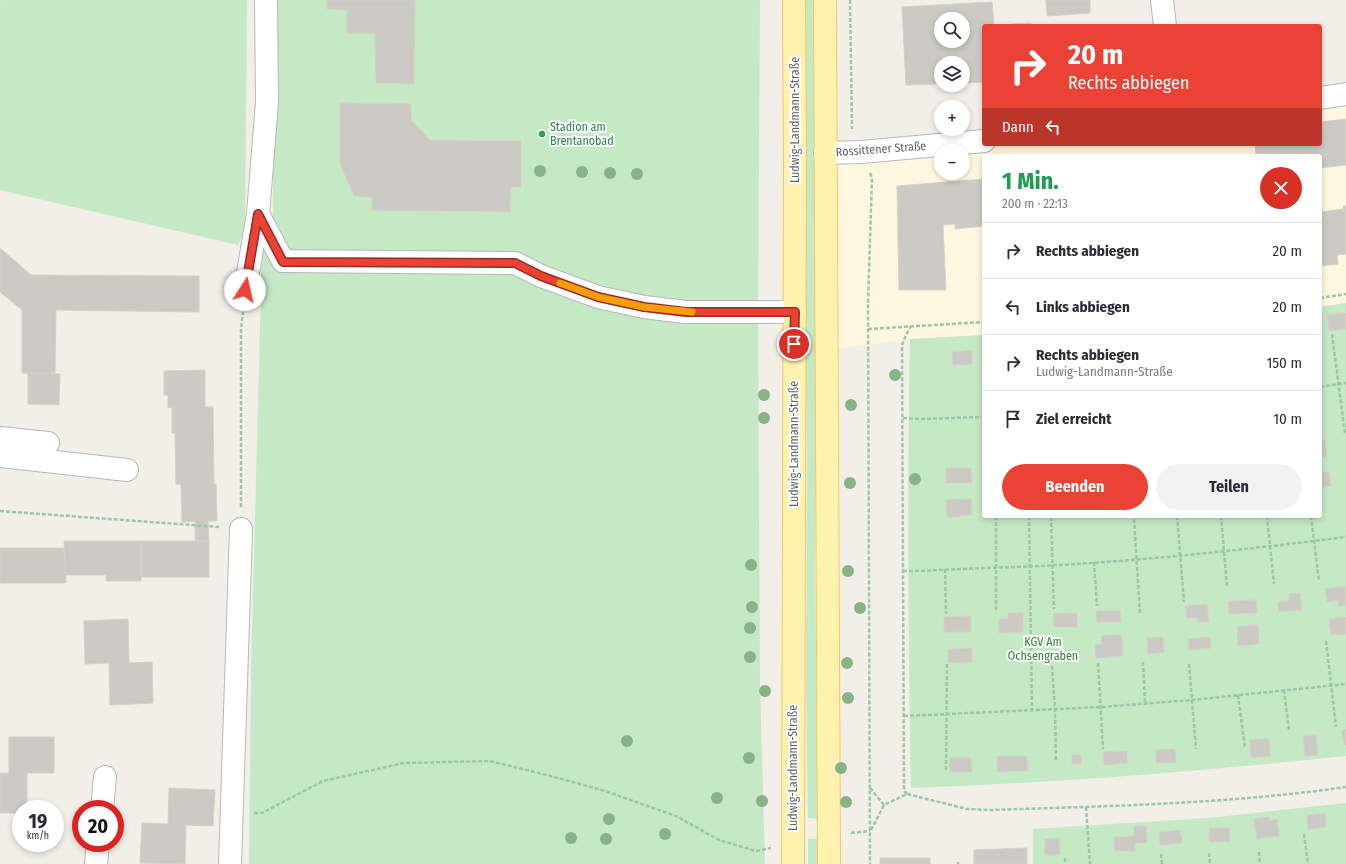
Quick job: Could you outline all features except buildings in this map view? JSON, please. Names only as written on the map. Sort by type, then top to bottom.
[{"type":"main road","name":"Ludwig-Landmann-Straße","points":[[793,864],[795,312],[794,0]]},
{"type":"main road","points":[[825,0],[829,864]]},
{"type":"street","points":[[245,290],[258,214],[267,102],[266,0]]},
{"type":"street","points":[[1162,0],[1165,24]]},
{"type":"street","points":[[1322,98],[1346,94]]},
{"type":"street","name":"Rossittener Straße","points":[[825,153],[861,152],[982,141]]},
{"type":"street","points":[[258,214],[283,262],[515,263],[541,276],[598,297],[644,307],[686,312],[795,312]]},
{"type":"street","points":[[0,438],[48,443]]},
{"type":"street","points":[[0,456],[127,470]]},
{"type":"street","points":[[230,864],[242,529]]},
{"type":"street","points":[[103,800],[105,777]]},
{"type":"street","points":[[96,864],[97,852]]},
{"type":"path","points":[[0,511],[242,529],[241,329],[245,290]]},
{"type":"path","points":[[1322,298],[1346,294]]},
{"type":"path","points":[[870,864],[868,329],[982,322]]},
{"type":"path","points":[[907,794],[904,791],[902,345],[911,326]]},
{"type":"path","points":[[1332,334],[1345,434]]},
{"type":"path","points":[[1322,387],[1346,383]]},
{"type":"path","points":[[903,418],[919,419],[982,416]]},
{"type":"path","points":[[996,518],[996,612]]},
{"type":"path","points":[[1029,518],[1032,711]]},
{"type":"path","points":[[1051,518],[1054,609]]},
{"type":"path","points":[[1177,518],[1184,602]]},
{"type":"path","points":[[1221,518],[1227,587]]},
{"type":"path","points":[[1267,518],[1274,584]]},
{"type":"path","points":[[1311,518],[1319,581]]},
{"type":"path","points":[[1134,519],[1140,614]]},
{"type":"path","points":[[903,570],[1029,567],[1180,556],[1346,537]]},
{"type":"path","points":[[1094,562],[1097,606]]},
{"type":"path","points":[[945,570],[946,614]]},
{"type":"path","points":[[1326,641],[1336,727]]},
{"type":"path","points":[[1143,662],[1145,703]]},
{"type":"path","points":[[946,770],[947,663]]},
{"type":"path","points":[[1098,663],[1103,749]]},
{"type":"path","points":[[1189,664],[1196,749]]},
{"type":"path","points":[[1052,666],[1056,760]]},
{"type":"path","points":[[904,716],[1100,707],[1192,700],[1346,684]]},
{"type":"path","points":[[1284,690],[1289,731]]},
{"type":"path","points":[[1238,695],[1245,748]]},
{"type":"path","points":[[232,812],[262,813],[324,781],[404,763],[490,761],[602,790],[676,816],[720,840],[756,851],[771,848]]},
{"type":"path","points":[[870,787],[884,805]]},
{"type":"path","points":[[870,831],[884,805],[907,794],[967,809],[990,810],[1191,802],[1346,787]]},
{"type":"path","points":[[1086,806],[1090,864]]},
{"type":"path","points":[[1304,834],[1308,864]]},
{"type":"path","points":[[1259,852],[1260,864]]},
{"type":"path","points":[[1209,853],[1210,864]]},
{"type":"path","points":[[1161,854],[1162,864]]},
{"type":"path","points":[[1065,858],[1065,864]]},
{"type":"shaded area","points":[[1346,94],[1346,303],[1322,307],[1322,154],[982,154],[982,335],[910,339],[826,350],[825,153],[934,147],[934,180],[970,180],[970,145],[1322,146],[1322,98]]},
{"type":"green space","points":[[1,0],[247,0],[245,231],[238,245],[0,190]]},
{"type":"green space","points":[[272,0],[760,0],[758,312],[760,686],[765,864],[249,864],[251,671],[262,250],[283,235],[273,217]]},
{"type":"green space","points":[[805,0],[814,0],[814,234],[816,343],[815,566],[818,819],[808,818],[806,687],[807,455],[805,302]]},
{"type":"green space","name":"KGV Am Ochsengraben","points":[[1346,303],[1346,756],[1128,776],[911,788],[908,564],[910,339],[982,335],[982,518],[1322,518],[1322,307]]},
{"type":"green space","points":[[1346,803],[1346,864],[1033,864],[1033,829],[1209,818]]},
{"type":"green space","points":[[808,839],[817,839],[817,864],[808,864]]},
{"type":"slow traffic","points":[[560,283],[598,297],[644,307],[692,312]]},
{"type":"place","name":"Stadion am Brentanobad","points":[[542,134]]},
{"type":"route","points":[[245,290],[258,214],[283,262],[515,263],[541,276],[598,297],[644,307],[686,312],[795,312],[794,344]]}]
